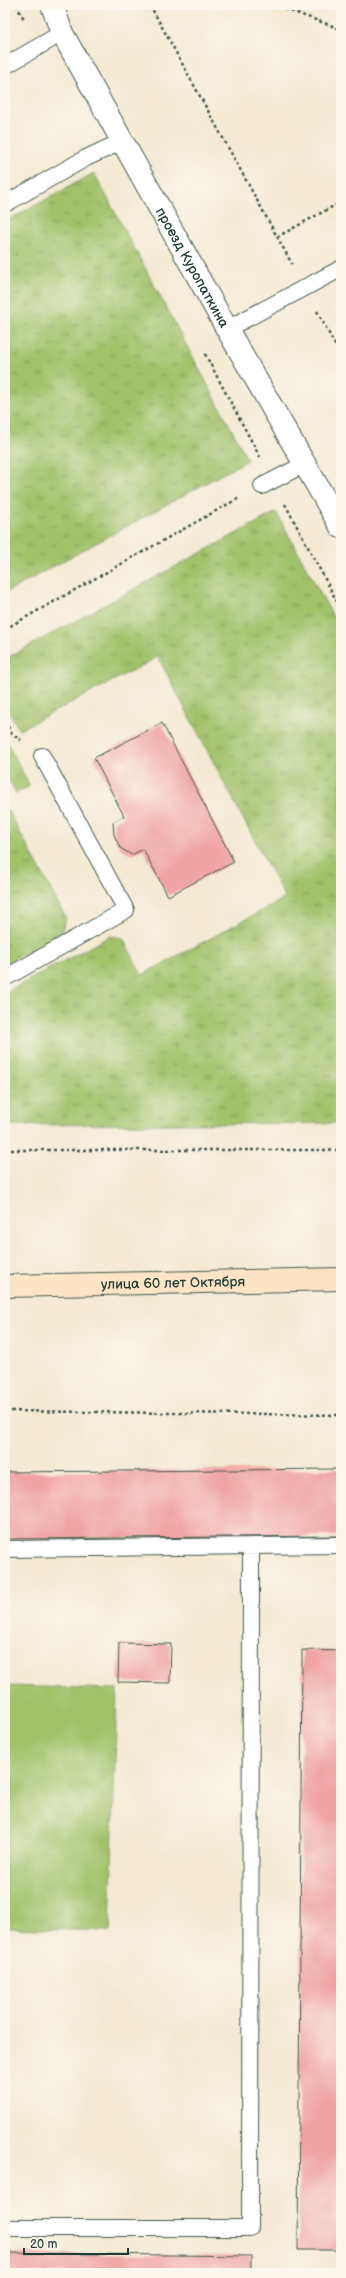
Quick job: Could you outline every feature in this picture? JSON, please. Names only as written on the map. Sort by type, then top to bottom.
[{"type":"main road","name":"улица 60 лет Октября","points":[[5,1286],[341,1279]]},
{"type":"street","name":"проезд Куропаткина","points":[[52,5],[62,33],[227,329],[341,527]]},
{"type":"lane","points":[[5,66],[62,33]]},
{"type":"lane","points":[[5,204],[86,158],[122,141]]},
{"type":"lane","points":[[227,329],[341,269]]},
{"type":"lane","points":[[262,486],[305,464]]},
{"type":"lane","points":[[5,978],[126,910],[42,756]]},
{"type":"lane","points":[[5,1549],[341,1545]]},
{"type":"lane","points":[[5,2228],[250,2228],[251,1546]]},
{"type":"path","points":[[150,5],[341,356]]},
{"type":"path","points":[[274,5],[341,29]]},
{"type":"path","points":[[277,237],[341,202]]},
{"type":"path","points":[[5,629],[262,486]]},
{"type":"path","points":[[5,1150],[341,1150]]},
{"type":"path","points":[[5,1411],[341,1415]]},
{"type":"green space","points":[[94,173],[248,460],[5,593],[5,222]]},
{"type":"green space","points":[[276,512],[341,631],[341,1123],[5,1125],[5,993],[110,936],[123,938],[142,975],[285,898],[158,657],[19,730],[5,704],[5,659]]},
{"type":"green space","points":[[5,739],[30,786],[16,793],[9,780],[5,782]]},
{"type":"green space","points":[[8,810],[66,918],[61,933],[5,964],[5,811]]},
{"type":"green space","points":[[5,1686],[117,1689],[110,1931],[5,1928]]},
{"type":"building","points":[[162,723],[234,862],[168,896],[143,849],[132,855],[120,848],[114,835],[113,822],[124,816],[94,758]]},
{"type":"building","points":[[341,1469],[341,1536],[5,1539],[5,1472]]},
{"type":"building","points":[[119,1643],[171,1644],[170,1683],[118,1682]]},
{"type":"building","points":[[302,1650],[341,1651],[341,2250],[298,2250]]},
{"type":"building","points":[[5,2253],[251,2256],[251,2273],[5,2273]]}]
